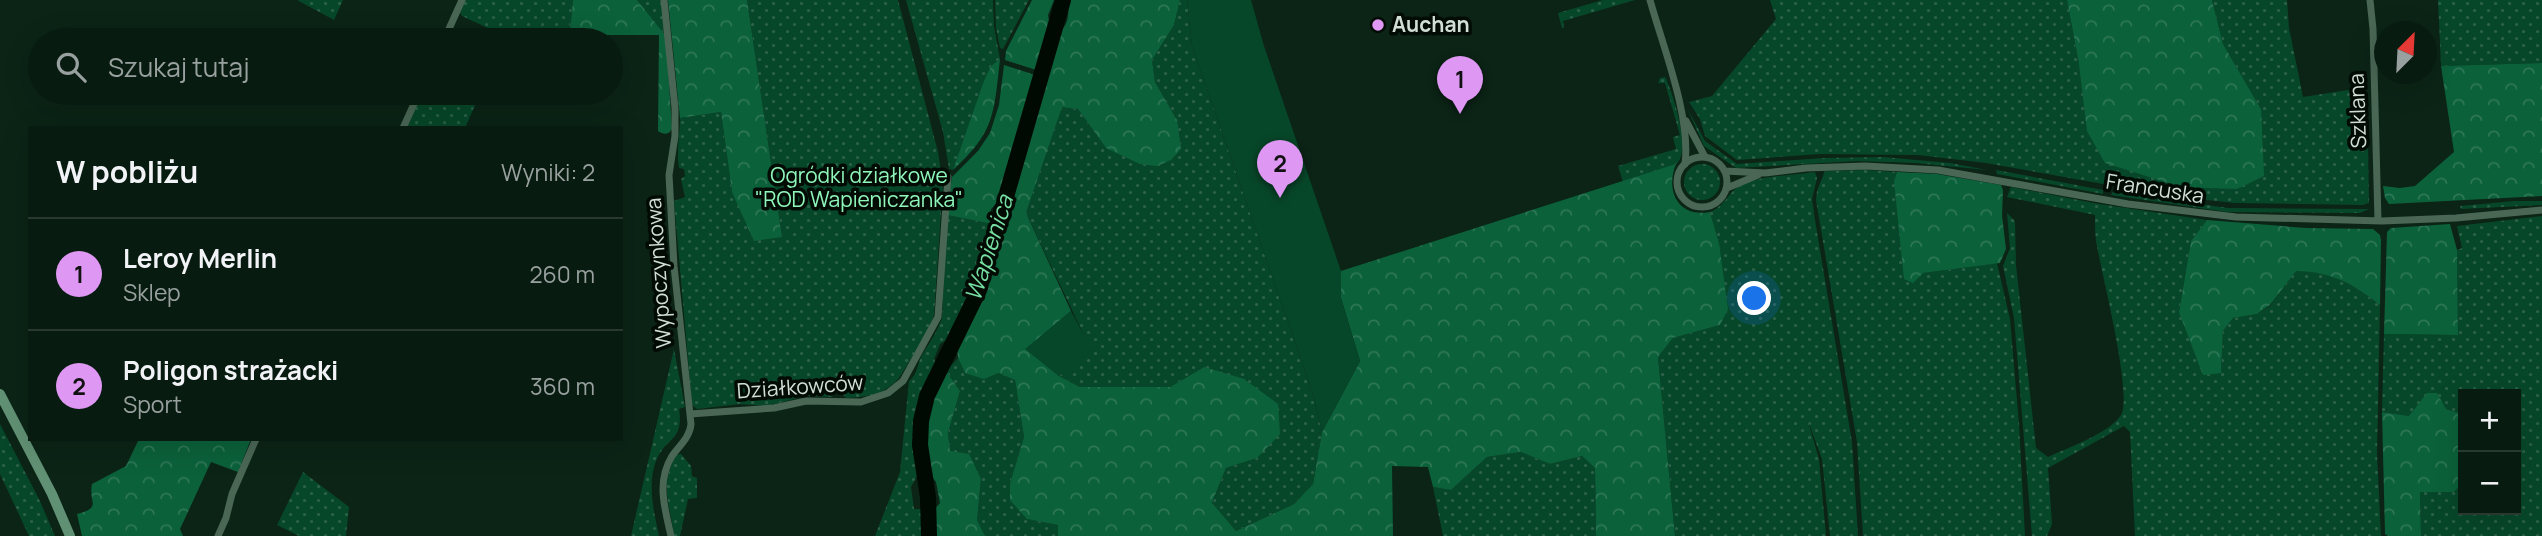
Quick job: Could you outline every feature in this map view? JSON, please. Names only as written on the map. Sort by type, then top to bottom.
[{"type":"main road","points":[[0,394],[52,494],[70,536]]},
{"type":"street","points":[[449,28],[462,0]]},
{"type":"street","name":"Wypoczynkowa","points":[[664,0],[676,108],[669,175],[674,266],[690,414],[688,436],[668,464],[664,475],[663,500],[671,536]]},
{"type":"street","points":[[1650,0],[1682,113],[1687,146],[1685,164],[1677,179],[1678,187],[1686,202],[1702,208],[1718,202],[1727,188],[1725,171],[1720,164],[1705,157],[1685,164]]},
{"type":"street","name":"Szklana","points":[[2370,0],[2378,221]]},
{"type":"street","points":[[404,126],[414,105]]},
{"type":"street","points":[[1682,113],[1705,157]]},
{"type":"street","name":"Francuska","points":[[1725,171],[1765,173],[1836,166],[1924,169],[1973,175],[2188,213],[2236,217],[2378,221],[2456,218],[2542,210]]},
{"type":"street","name":"Francuska","points":[[1727,188],[1765,173]]},
{"type":"street","name":"Działkowców","points":[[690,414],[774,408],[806,401],[861,402],[888,393],[903,381],[935,327],[938,317],[948,177]]},
{"type":"street","points":[[218,536],[232,494],[255,441]]},
{"type":"green space","points":[[297,0],[343,0],[334,20]]},
{"type":"green space","points":[[465,0],[573,0],[570,28],[488,28],[460,13]]},
{"type":"green space","points":[[573,0],[637,0],[666,36],[672,129],[669,132],[664,134],[658,131],[659,35],[623,35],[623,28],[570,28]]},
{"type":"green space","points":[[637,0],[661,0],[666,36]]},
{"type":"green space","points":[[668,0],[747,0],[782,237],[754,241],[732,192],[721,112],[680,118]]},
{"type":"green space","name":"Ogródki działkowe \"ROD Wapieniczanka\"","points":[[747,0],[898,0],[938,152],[943,184],[934,315],[929,330],[899,378],[888,388],[875,394],[846,398],[842,393],[832,397],[805,396],[768,406],[740,404],[697,409],[692,405],[674,201],[685,197],[681,179],[685,176],[684,169],[679,168],[678,162],[680,118],[721,112],[732,192],[782,237]]},
{"type":"green space","points":[[906,0],[993,0],[1000,59],[991,66],[953,170],[949,169],[943,132]]},
{"type":"green space","points":[[995,0],[1029,0],[1003,49],[1000,48],[996,28]]},
{"type":"green space","points":[[1032,0],[1054,0],[1048,15],[1050,27],[1036,70],[1005,60],[1006,51]]},
{"type":"green space","points":[[1068,0],[1180,0],[1174,25],[1152,60],[1155,82],[1177,120],[1181,149],[1171,160],[1157,166],[1140,164],[1106,148],[1078,109],[1062,107],[1026,213],[1071,311],[1026,349],[1059,376],[1080,387],[1170,387],[1204,367],[1244,379],[1278,404],[1280,434],[1257,458],[1226,468],[1212,503],[1236,531],[1294,504],[1313,484],[1322,432],[1360,361],[1341,298],[1341,271],[1676,164],[1672,184],[1677,200],[1682,207],[1690,211],[1710,212],[1719,243],[1728,309],[1720,325],[1673,338],[1658,357],[1675,536],[1596,536],[1595,468],[1582,456],[1550,464],[1521,452],[1487,457],[1451,490],[1433,487],[1428,467],[1392,466],[1393,536],[1058,536],[1058,525],[1027,519],[1010,500],[1010,483],[1024,437],[1015,380],[998,373],[984,379],[965,373],[958,358],[957,347],[981,291],[1002,226],[1008,227],[1012,208],[1009,201],[1057,35],[1067,19]]},
{"type":"green space","points":[[1180,0],[1187,0],[1192,46],[1312,391],[1322,432],[1313,484],[1294,504],[1236,531],[1212,504],[1226,468],[1257,458],[1204,367],[1170,387],[1080,387],[1059,376],[1091,350],[1026,213],[1062,106],[1078,109],[1106,148],[1177,120],[1155,82],[1152,60],[1174,25]]},
{"type":"green space","points":[[1187,0],[1251,0],[1264,46],[1341,271],[1341,298],[1360,361],[1322,432],[1312,391],[1192,46]]},
{"type":"green space","points":[[1603,0],[1635,0],[1563,21],[1562,28],[1558,13]]},
{"type":"green space","points":[[1770,0],[2067,0],[2079,64],[2261,109],[2223,44],[2212,0],[2287,0],[2289,28],[2303,97],[2367,87],[2369,203],[2235,203],[2170,196],[1986,163],[1918,155],[1820,154],[1737,160],[1705,136],[1700,119],[1689,102],[1712,96],[1776,19]]},
{"type":"green space","points":[[2067,0],[2212,0],[2223,44],[2261,109],[2264,176],[2237,189],[2181,187],[2105,163],[2087,131],[2079,64]]},
{"type":"green space","points":[[2438,0],[2542,0],[2542,63],[2441,66]]},
{"type":"green space","points":[[1000,59],[994,108],[985,132],[967,157],[953,170],[984,81],[991,66]]},
{"type":"green space","points":[[2542,63],[2542,196],[2389,204],[2383,186],[2415,186],[2454,152],[2441,66]]},
{"type":"green space","points":[[1004,65],[1035,75],[1002,198],[991,209],[989,219],[992,224],[947,215],[952,177],[978,151],[990,133],[999,105]]},
{"type":"green space","points":[[1665,77],[1680,123],[1682,149],[1680,159],[1670,168],[1623,182],[1618,166],[1676,149],[1673,137],[1680,135],[1665,83],[1658,83],[1660,78]]},
{"type":"green space","points":[[417,105],[475,105],[466,126],[407,126]]},
{"type":"green space","points":[[1687,108],[1705,141],[1737,164],[1883,157],[1950,163],[1987,170],[1857,161],[1736,168],[1704,146]]},
{"type":"green space","points":[[1702,164],[1714,170],[1720,182],[1714,194],[1702,200],[1690,194],[1684,182],[1690,170]]},
{"type":"green space","points":[[1996,170],[2103,190],[2103,194],[1997,174]]},
{"type":"green space","points":[[1825,171],[1897,172],[1894,181],[1923,273],[1997,263],[2010,319],[2025,536],[1863,536],[1857,442],[1816,200]]},
{"type":"green space","points":[[1815,172],[1817,178],[1812,199],[1852,442],[1858,536],[1830,536],[1822,459],[1808,421],[1819,459],[1826,536],[1675,536],[1658,357],[1673,338],[1720,325],[1719,243],[1710,212],[1720,206],[1735,189],[1746,183]]},
{"type":"green space","points":[[1897,172],[1937,174],[2001,185],[2006,249],[2000,263],[1923,273],[1913,283],[1904,279],[1894,181]]},
{"type":"green space","points":[[2011,187],[2099,204],[2207,220],[2191,241],[2179,312],[2221,373],[2223,331],[2233,318],[2257,314],[2270,306],[2296,270],[2321,273],[2341,280],[2380,305],[2377,454],[2381,536],[2135,536],[2130,432],[2124,426],[2048,468],[2052,524],[2047,536],[2032,536],[2014,318],[2003,266],[2010,248],[2007,213],[2015,221],[2016,265],[2036,448],[2048,457],[2108,428],[2121,415],[2124,403],[2123,384],[2096,241],[2095,215],[2007,197]]},
{"type":"green space","points":[[2113,192],[2228,208],[2369,209],[2360,213],[2227,212],[2111,195]]},
{"type":"green space","points":[[2542,201],[2542,205],[2461,209],[2460,206]]},
{"type":"green space","points":[[947,215],[992,224],[971,298],[950,338],[940,344],[934,359],[936,364],[923,393],[917,418],[917,476],[911,487],[914,509],[922,509],[923,536],[875,536],[900,472],[909,381],[942,318]]},
{"type":"green space","points":[[2542,216],[2542,536],[2421,536],[2420,492],[2454,492],[2458,488],[2458,515],[2521,515],[2521,389],[2458,389],[2458,413],[2446,409],[2409,416],[2382,412],[2384,334],[2458,335],[2457,250],[2462,248],[2457,226]]},
{"type":"green space","points":[[2207,220],[2306,228],[2373,229],[2380,235],[2381,240],[2380,305],[2341,280],[2296,271],[2270,305],[2257,314],[2233,318],[2223,331],[2221,373],[2203,375],[2179,312],[2191,241]]},
{"type":"green space","points":[[2450,224],[2457,250],[2458,335],[2384,334],[2387,232],[2391,228]]},
{"type":"green space","points":[[1071,311],[1092,350],[1059,376],[1025,349]]},
{"type":"green space","points":[[674,349],[685,407],[679,409],[677,433],[660,453],[653,470],[652,499],[659,536],[631,536]]},
{"type":"green space","points":[[958,358],[965,373],[998,373],[1015,380],[1024,437],[1010,483],[1028,519],[1058,525],[1058,536],[985,536],[977,520],[981,479],[950,452],[948,433],[960,391],[944,368],[949,368]]},
{"type":"green space","points":[[944,368],[960,391],[948,433],[950,451],[969,454],[981,479],[977,520],[985,536],[934,536],[934,510],[940,503],[936,482],[927,470],[925,427],[931,400]]},
{"type":"green space","points":[[2427,393],[2437,393],[2446,409],[2458,413],[2458,488],[2454,492],[2420,492],[2421,536],[2388,536],[2385,534],[2382,412],[2409,416]]},
{"type":"green space","points":[[0,424],[55,536],[29,536],[0,474]]},
{"type":"green space","points":[[138,441],[250,441],[238,472],[211,462],[180,529],[183,536],[82,536],[77,514],[90,509],[93,504],[92,484],[126,466]]},
{"type":"green space","points":[[1521,452],[1550,464],[1582,456],[1595,468],[1596,536],[1443,536],[1433,487],[1451,490],[1487,457]]},
{"type":"green space","points":[[681,454],[691,466],[692,476],[697,478],[697,498],[688,499],[680,536],[674,536],[667,486],[671,466],[676,455]]},
{"type":"green space","points":[[303,472],[349,507],[346,536],[299,536],[277,525]]},
{"type":"waterway","name":"Wapienica","points":[[929,536],[928,497],[920,445],[921,421],[927,396],[979,290],[1063,0]]},
{"type":"place","name":"Auchan","points":[[1378,25]]},
{"type":"place","name":"Leroy Merlin","points":[[1460,114]]},
{"type":"place","name":"Poligon strażacki","points":[[1280,198]]}]
